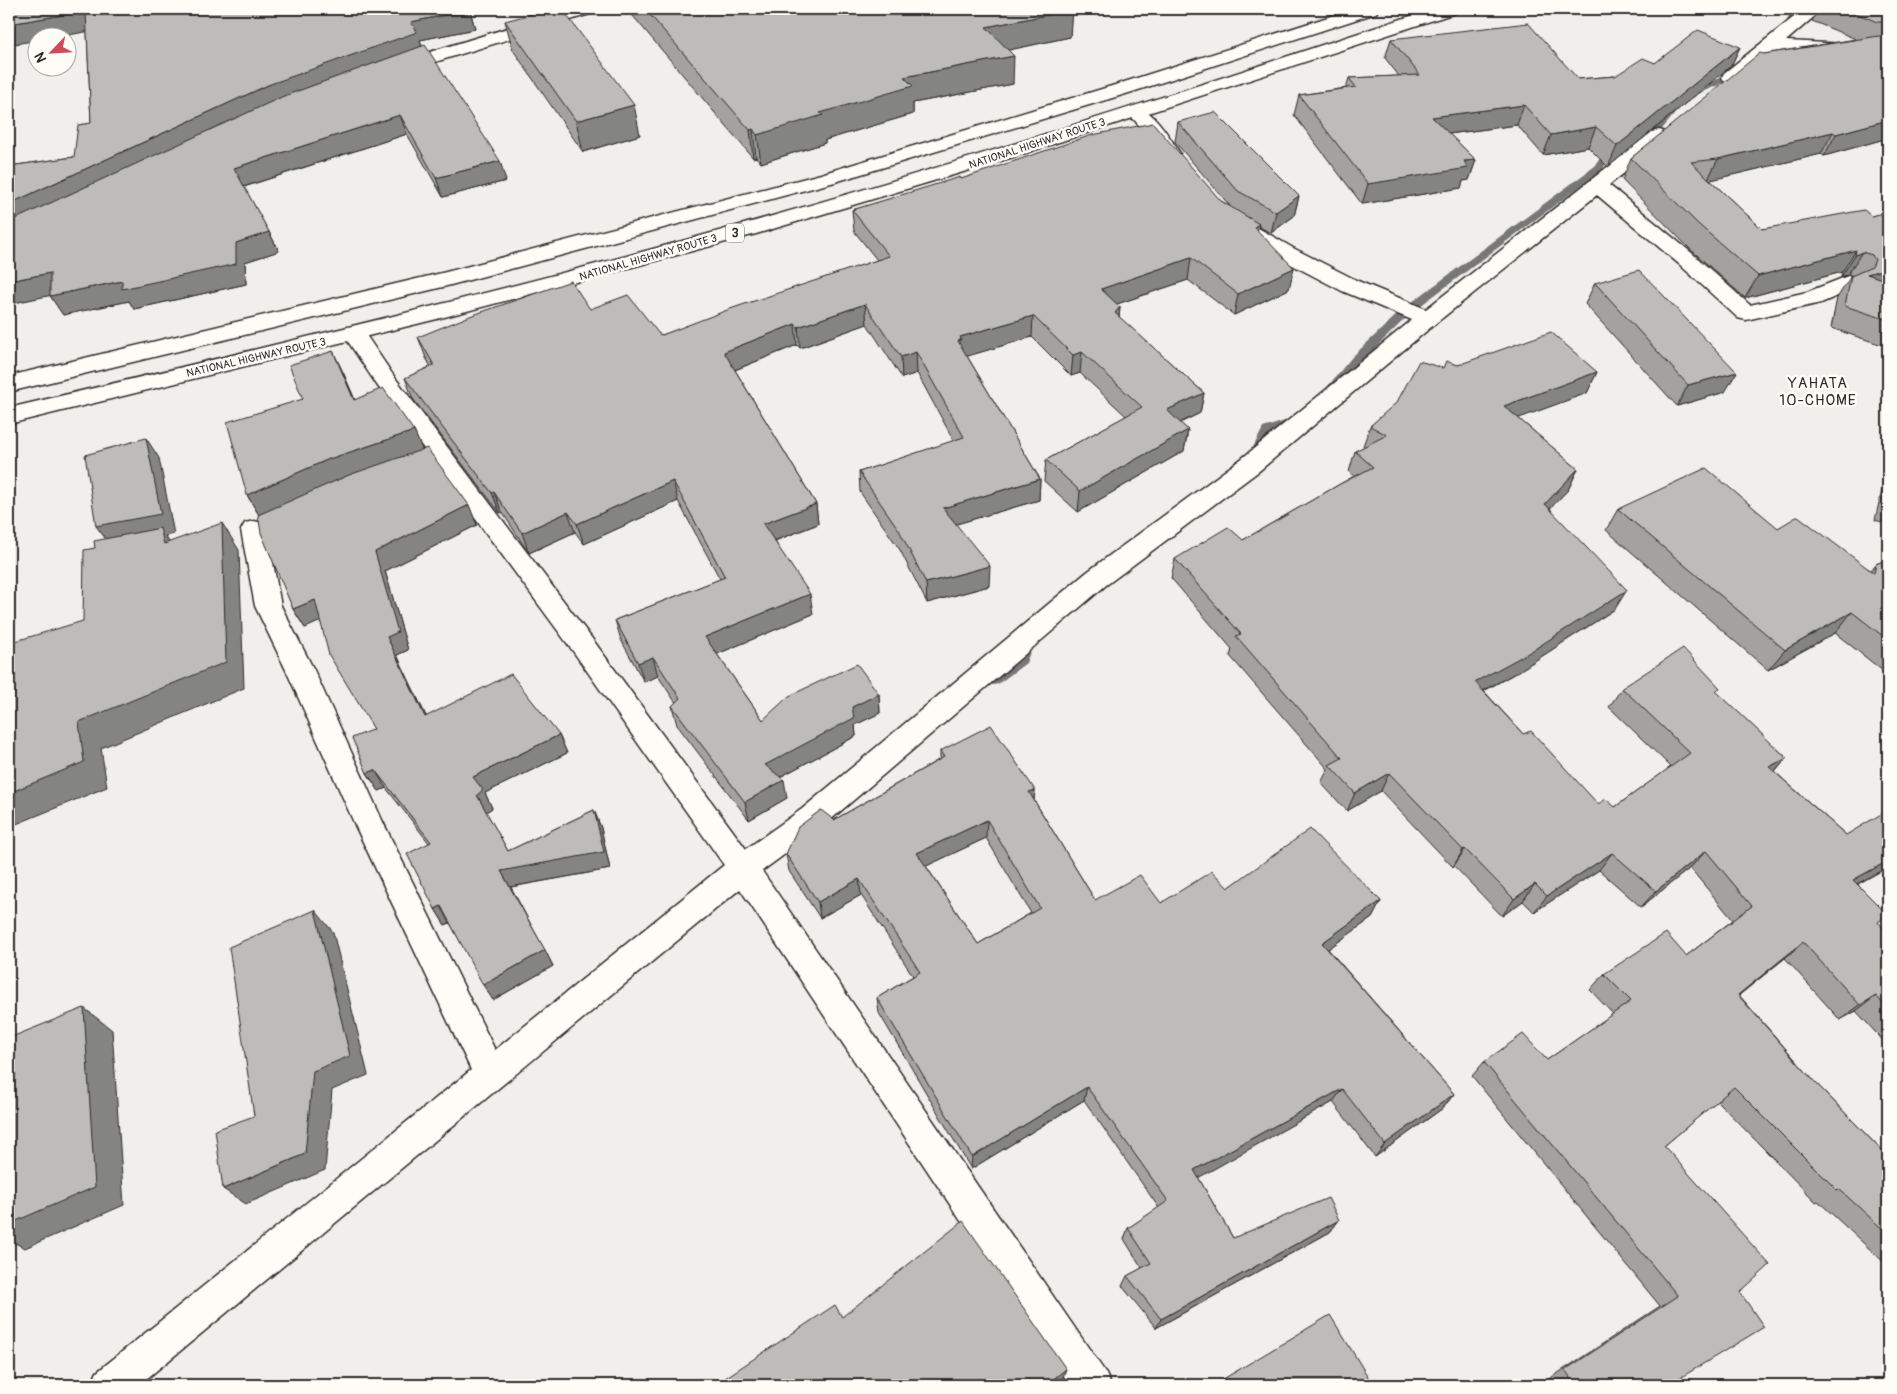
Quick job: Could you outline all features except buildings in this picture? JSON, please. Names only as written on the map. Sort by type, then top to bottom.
[{"type":"main road","points":[[385,73],[431,56],[587,9]]},
{"type":"main road","name":"NATIONAL HIGHWAY ROUTE 3","points":[[9,384],[447,279],[818,181],[1114,92],[1370,9]]},
{"type":"main road","name":"NATIONAL HIGHWAY ROUTE 3","points":[[9,416],[354,334],[564,280],[851,200],[1037,144],[1449,9]]},
{"type":"main road","points":[[1717,89],[1814,9]]},
{"type":"main road","points":[[1769,46],[1888,51]]},
{"type":"main road","points":[[1136,112],[1155,131],[1172,156],[1185,170]]},
{"type":"main road","points":[[110,1385],[743,868],[812,818],[1096,579],[1250,465],[1428,318],[1672,126]]},
{"type":"main road","points":[[1598,186],[1686,259],[1746,313],[1813,298],[1848,283]]},
{"type":"main road","points":[[1226,217],[1286,253],[1350,286],[1428,318]]},
{"type":"main road","points":[[354,334],[385,380],[432,459],[584,647],[743,868],[1092,1385]]},
{"type":"main road","points":[[253,529],[268,606],[300,670],[370,825],[490,1075]]},
{"type":"waterway","points":[[1784,36],[1796,9]]},
{"type":"waterway","points":[[1645,144],[1685,96],[1739,73]]},
{"type":"waterway","points":[[1332,389],[1356,360],[1408,310],[1599,168],[1605,157],[1617,156]]},
{"type":"waterway","points":[[1254,457],[1267,431],[1297,421]]},
{"type":"waterway","points":[[993,680],[1021,659],[1028,639]]},
{"type":"district","name":"YAHATA 10-CHOME","points":[[1818,392]]}]
